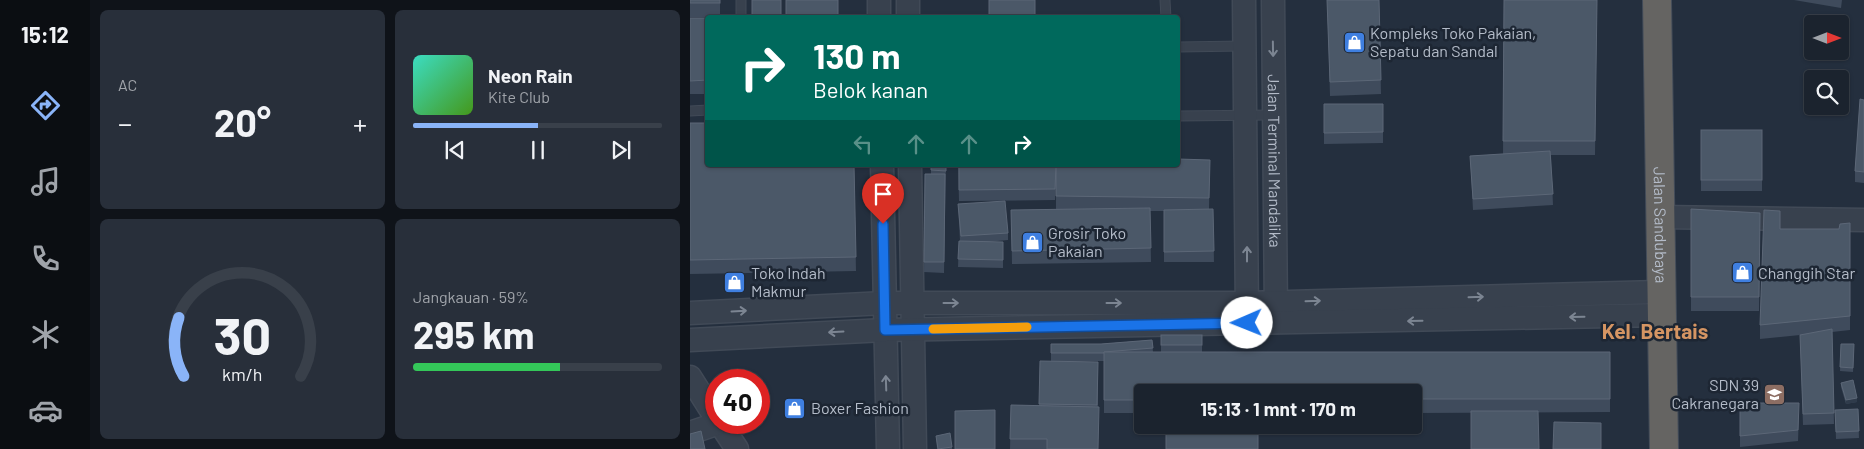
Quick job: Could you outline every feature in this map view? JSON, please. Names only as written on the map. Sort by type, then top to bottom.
[{"type":"highway","name":"Jalan Sandubaya","points":[[1657,0],[1664,449]]},
{"type":"street","points":[[879,0],[879,15]]},
{"type":"street","points":[[908,0],[908,15]]},
{"type":"street","points":[[1244,0],[1247,313]]},
{"type":"street","name":"Jalan Terminal Mandalika","points":[[1273,0],[1276,313]]},
{"type":"street","points":[[882,167],[888,449]]},
{"type":"street","points":[[910,167],[915,449]]},
{"type":"street","points":[[1660,216],[1864,220]]},
{"type":"street","points":[[690,313],[885,303],[1247,313],[1661,304]]},
{"type":"street","points":[[690,340],[1247,313]]},
{"type":"street","points":[[690,376],[705,400]]},
{"type":"street","points":[[690,433],[705,427]]},
{"type":"street","points":[[726,434],[736,449]]},
{"type":"lane","points":[[741,0],[741,15]]},
{"type":"lane","points":[[1165,0],[1166,15]]},
{"type":"lane","points":[[1180,47],[1244,46]]},
{"type":"lane","points":[[690,111],[705,110]]},
{"type":"lane","points":[[1180,116],[1274,115]]},
{"type":"building","points":[[690,0],[720,0],[720,3],[690,3]]},
{"type":"building","points":[[752,0],[781,0],[781,15],[752,15]]},
{"type":"building","points":[[786,0],[838,0],[838,15],[786,15]]},
{"type":"building","points":[[989,0],[1035,0],[1035,15],[989,15]]},
{"type":"building","points":[[1327,0],[1379,0],[1381,80],[1330,82]]},
{"type":"building","points":[[1504,0],[1597,0],[1595,141],[1503,141]]},
{"type":"building","points":[[690,18],[705,18],[705,80],[690,81]]},
{"type":"building","points":[[1860,99],[1864,100],[1864,172],[1855,171]]},
{"type":"building","points":[[1324,104],[1383,104],[1383,132],[1324,133]]},
{"type":"building","points":[[690,123],[705,123],[705,167],[854,167],[856,257],[690,260]]},
{"type":"building","points":[[1701,130],[1762,130],[1762,180],[1701,180]]},
{"type":"building","points":[[1550,151],[1553,194],[1473,199],[1470,156]]},
{"type":"building","points":[[1180,159],[1210,160],[1209,198],[1056,196],[1056,167],[1180,167]]},
{"type":"building","points":[[931,167],[946,167],[946,171],[931,170]]},
{"type":"building","points":[[959,167],[1056,167],[1055,189],[959,190]]},
{"type":"building","points":[[925,174],[945,174],[944,262],[924,262]]},
{"type":"building","points":[[1005,201],[1008,233],[961,236],[958,204]]},
{"type":"building","points":[[1150,208],[1151,248],[1012,251],[1011,210]]},
{"type":"building","points":[[1213,209],[1214,251],[1164,252],[1164,210]]},
{"type":"building","points":[[1691,209],[1760,213],[1759,297],[1691,297]]},
{"type":"building","points":[[1764,210],[1780,211],[1780,229],[1839,229],[1840,224],[1850,223],[1850,316],[1760,325]]},
{"type":"building","points":[[959,241],[1003,242],[1003,260],[958,259]]},
{"type":"building","points":[[1832,329],[1834,413],[1803,414],[1800,335]]},
{"type":"building","points":[[1161,335],[1202,335],[1202,345],[1161,345]]},
{"type":"building","points":[[1152,340],[1153,348],[1104,353],[1051,353],[1051,344],[1101,344]]},
{"type":"building","points":[[1841,344],[1854,344],[1853,368],[1840,367]]},
{"type":"building","points":[[1104,352],[1610,352],[1610,399],[1422,399],[1422,384],[1134,384],[1134,400],[1104,400]]},
{"type":"building","points":[[1040,361],[1098,362],[1097,405],[1039,404]]},
{"type":"building","points":[[1853,380],[1857,398],[1846,400],[1841,383]]},
{"type":"building","points":[[1740,403],[1799,403],[1798,430],[1740,436]]},
{"type":"building","points":[[1011,405],[1099,407],[1098,449],[1047,449],[1047,439],[1010,439]]},
{"type":"building","points":[[1858,409],[1859,431],[1836,432],[1835,410]]},
{"type":"building","points":[[995,410],[995,449],[955,449],[955,411]]},
{"type":"building","points":[[1471,411],[1538,411],[1539,449],[1471,449]]},
{"type":"building","points":[[1554,422],[1601,423],[1601,449],[1553,449]]},
{"type":"building","points":[[701,431],[705,449],[690,449],[690,434]]},
{"type":"building","points":[[950,433],[952,447],[938,449],[936,436]]},
{"type":"building","points":[[1166,434],[1258,434],[1258,449],[1166,449]]},
{"type":"slow traffic","points":[[933,329],[1027,327]]},
{"type":"place","name":"Kompleks Toko Pakaian, Sepatu dan Sandal","points":[[1354,42]]},
{"type":"place","name":"Grosir Toko Pakaian","points":[[1032,242]]},
{"type":"place","name":"Changgih Star","points":[[1742,273]]},
{"type":"place","name":"Toko Indah Makmur","points":[[735,282]]},
{"type":"place","name":"SDN 39 Cakranegara","points":[[1775,394]]},
{"type":"place","name":"Boxer Fashion","points":[[795,408]]},
{"type":"district","name":"Kel. Bertais","points":[[1655,332]]},
{"type":"route","points":[[883,224],[885,330],[1247,323]]}]
